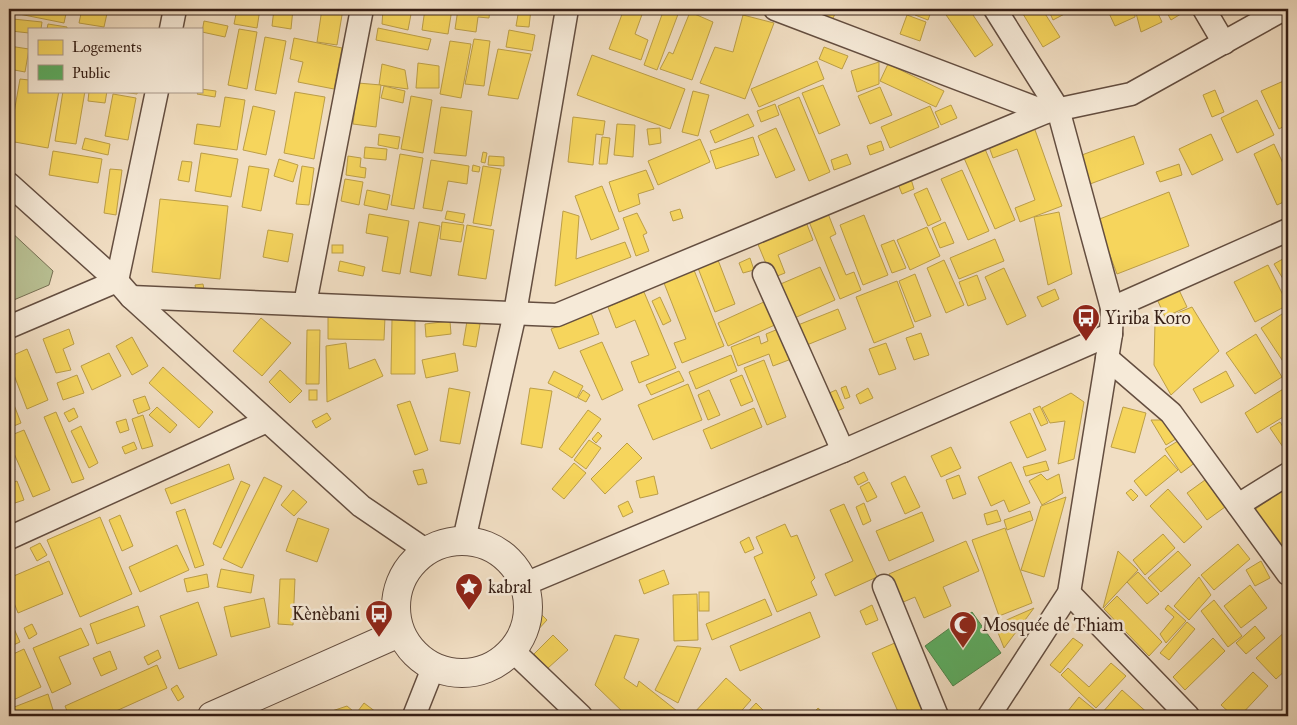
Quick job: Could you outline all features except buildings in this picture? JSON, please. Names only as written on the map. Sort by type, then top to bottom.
[{"type":"street","points":[[170,28],[175,9]]},
{"type":"street","points":[[304,304],[362,9]]},
{"type":"street","points":[[464,540],[514,313],[568,9]]},
{"type":"street","points":[[775,9],[1052,111]]},
{"type":"street","points":[[995,9],[1052,111],[1112,308],[1108,358],[1070,593],[999,712]]},
{"type":"street","points":[[1204,9],[1224,42]]},
{"type":"street","points":[[9,328],[124,289],[304,304],[557,315],[1052,111],[1131,94],[1284,9]]},
{"type":"street","points":[[124,289],[157,92]]},
{"type":"street","points":[[9,184],[361,506],[426,550]]},
{"type":"street","points":[[1112,308],[1288,230]]},
{"type":"street","points":[[764,274],[843,451]]},
{"type":"street","points":[[524,584],[843,451],[1111,334]]},
{"type":"street","points":[[1108,358],[1171,413],[1288,574]]},
{"type":"street","points":[[9,538],[267,421]]},
{"type":"street","points":[[1238,505],[1288,474]]},
{"type":"street","points":[[464,540],[483,544],[501,553],[515,566],[524,584],[529,607],[525,630],[512,651],[496,665],[476,673],[454,674],[433,668],[419,659],[408,647],[400,633],[395,610],[398,587],[409,566],[426,550],[445,543],[464,540]]},
{"type":"street","points":[[884,586],[937,716]]},
{"type":"street","points":[[1070,593],[1188,716]]},
{"type":"street","points":[[212,716],[400,633]]},
{"type":"street","points":[[512,651],[582,716]]},
{"type":"street","points":[[414,716],[433,668]]},
{"type":"green space","points":[[9,230],[53,271],[49,285],[9,302]]},
{"type":"place","name":"Yiriba Koro","points":[[1086,342]]},
{"type":"place","name":"kabral","points":[[469,611]]},
{"type":"place","name":"Kènèbani","points":[[379,638]]},
{"type":"place","name":"Mosquée de Thiam","points":[[963,649]]}]
